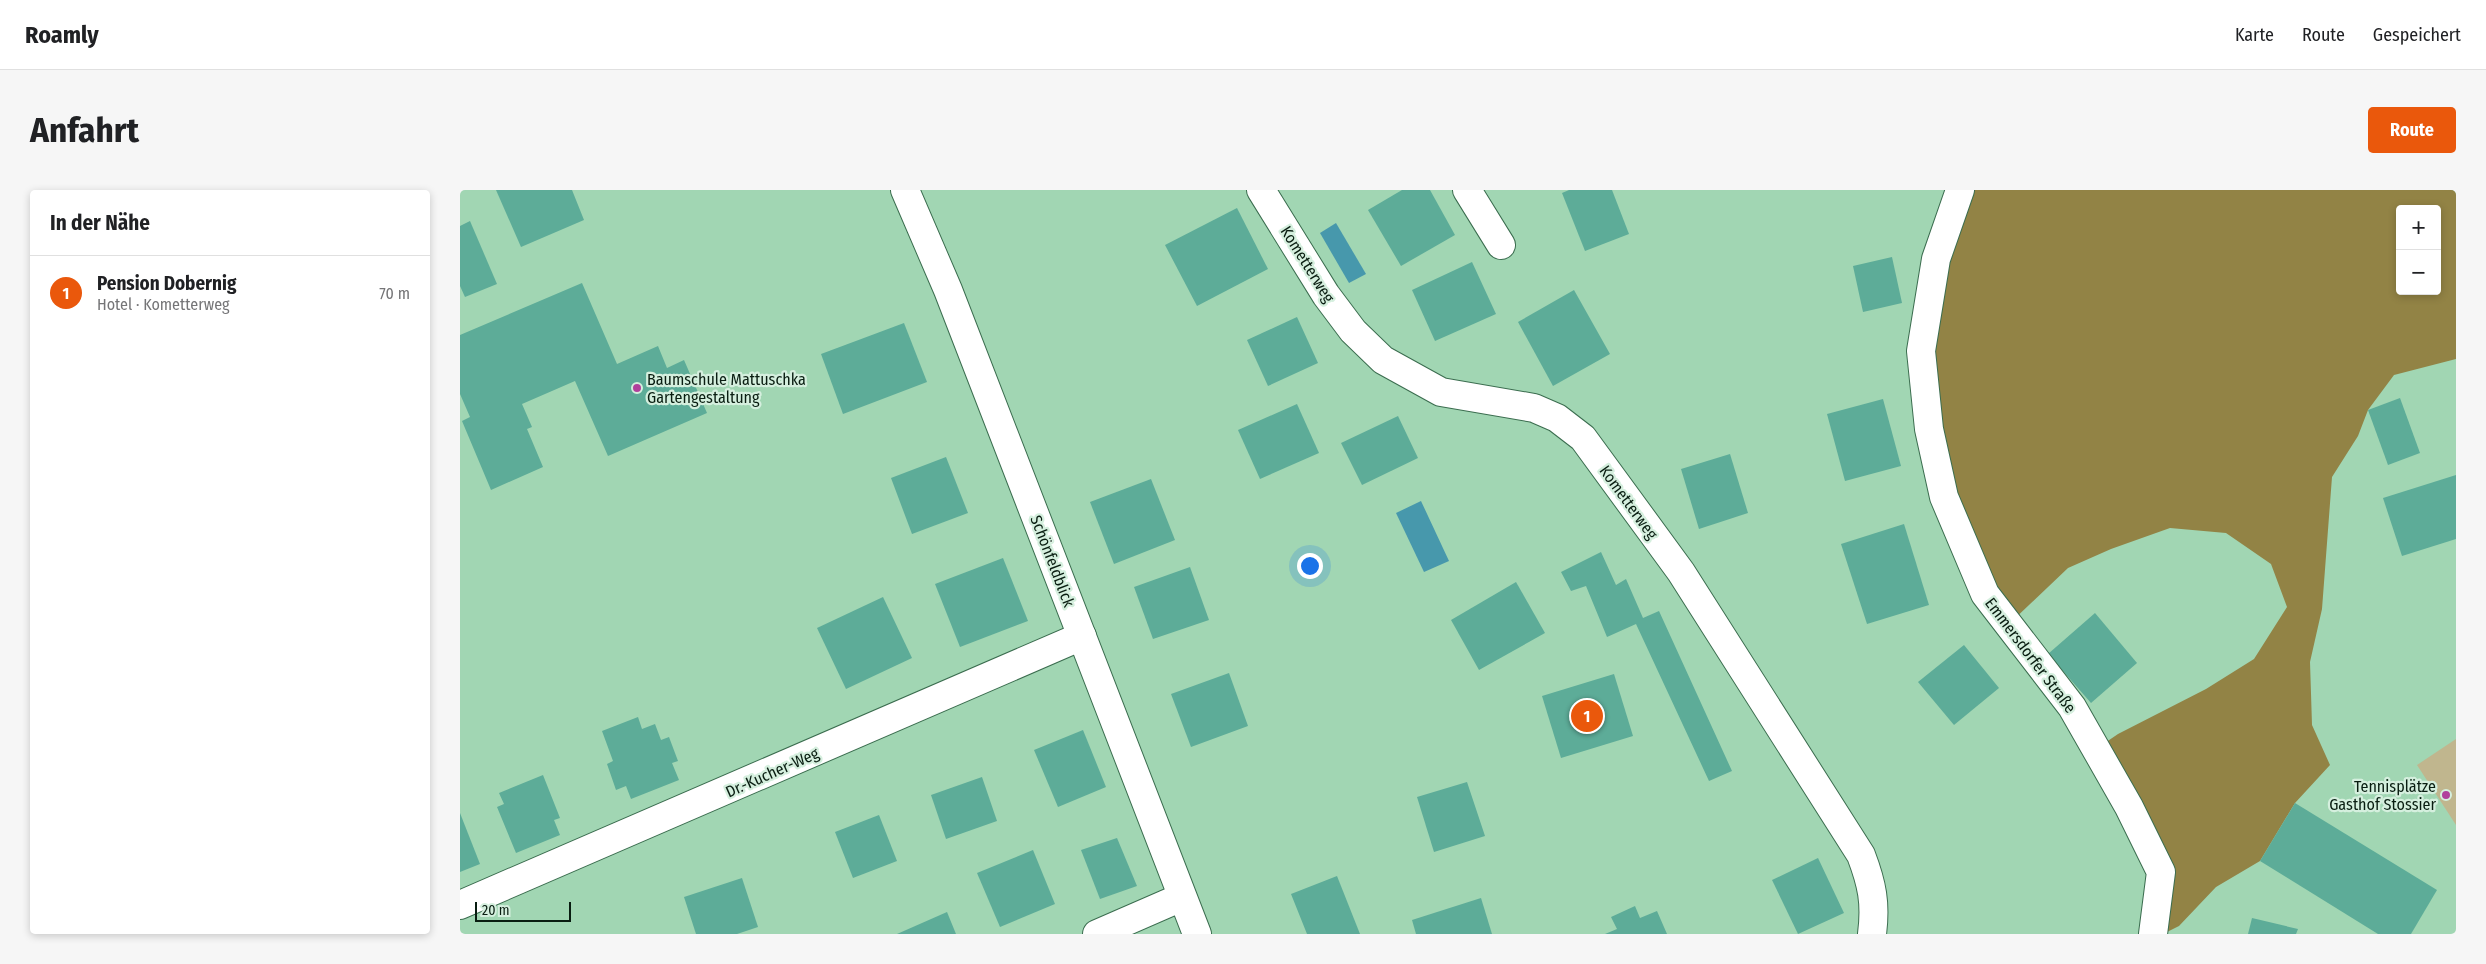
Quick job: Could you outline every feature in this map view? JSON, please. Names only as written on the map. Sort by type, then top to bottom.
[{"type":"street","name":"Schönfeldblick","points":[[905,190],[951,300],[1197,934]]},
{"type":"street","points":[[1467,190],[1501,245]]},
{"type":"street","name":"Emmersdorfer Straße","points":[[1960,190],[1936,259],[1921,350],[1929,429],[1944,497],[1985,594],[2072,707],[2129,807],[2161,872],[2153,934]]},
{"type":"street","name":"Kometterweg","points":[[1264,191],[1326,295],[1353,331],[1383,360],[1440,392],[1534,408],[1557,418],[1583,438],[1681,572],[1861,855],[1872,884],[1875,912],[1872,934]]},
{"type":"street","name":"Dr.-Kucher-Weg","points":[[460,905],[1082,636]]},
{"type":"street","points":[[1096,934],[1182,897]]},
{"type":"shaded area","points":[[1960,190],[2456,190],[2456,359],[2394,375],[2368,410],[2358,436],[2332,477],[2322,609],[2310,662],[2312,725],[2330,765],[2295,803],[2260,861],[2216,887],[2179,926],[2163,934],[2145,839],[2096,749],[2118,734],[2206,689],[2254,659],[2287,607],[2271,564],[2226,533],[2170,528],[2111,549],[2068,568],[2009,624],[1937,466],[1924,329]]},
{"type":"shaded area","name":"Tennisplätze Gasthof Stossier","points":[[2456,739],[2456,825],[2417,765]]},
{"type":"water","points":[[1336,223],[1366,274],[1349,283],[1320,233]]},
{"type":"water","points":[[1421,501],[1449,561],[1424,572],[1396,513]]},
{"type":"building","points":[[496,190],[572,190],[584,220],[521,247]]},
{"type":"building","points":[[1402,190],[1430,190],[1455,235],[1401,266],[1368,210]]},
{"type":"building","points":[[1569,190],[1612,190],[1629,234],[1585,251],[1562,193]]},
{"type":"building","points":[[1237,208],[1268,269],[1197,306],[1165,245]]},
{"type":"building","points":[[470,221],[497,284],[465,297],[460,286],[460,226]]},
{"type":"building","points":[[1892,257],[1902,303],[1863,312],[1853,266]]},
{"type":"building","points":[[1472,262],[1496,314],[1435,341],[1412,290]]},
{"type":"building","name":"Baumschule Mattuschka Gartengestaltung","points":[[582,283],[617,364],[658,346],[667,368],[684,360],[707,413],[608,456],[575,381],[522,404],[532,427],[527,429],[543,467],[491,490],[462,421],[470,417],[460,394],[460,335]]},
{"type":"building","points":[[1574,290],[1610,354],[1553,386],[1518,322]]},
{"type":"building","points":[[1297,317],[1318,363],[1268,386],[1247,340]]},
{"type":"building","points":[[904,323],[927,382],[843,414],[821,354]]},
{"type":"building","points":[[2400,398],[2420,453],[2388,465],[2368,410]]},
{"type":"building","points":[[1883,399],[1901,466],[1845,481],[1827,414]]},
{"type":"building","points":[[1297,404],[1319,453],[1260,479],[1238,430]]},
{"type":"building","points":[[1398,416],[1418,458],[1362,485],[1341,443]]},
{"type":"building","points":[[1730,454],[1748,513],[1699,529],[1681,469]]},
{"type":"building","points":[[946,457],[968,513],[912,534],[891,478]]},
{"type":"building","points":[[2456,475],[2456,539],[2402,556],[2383,498]]},
{"type":"building","points":[[1151,479],[1175,540],[1114,564],[1090,502]]},
{"type":"building","points":[[1904,524],[1929,605],[1867,624],[1841,544]]},
{"type":"building","points":[[1601,552],[1616,585],[1626,579],[1643,618],[1659,611],[1732,771],[1709,781],[1636,624],[1607,637],[1586,586],[1571,591],[1561,572]]},
{"type":"building","points":[[1003,558],[1028,621],[960,647],[935,584]]},
{"type":"building","points":[[1190,567],[1209,620],[1153,639],[1134,587]]},
{"type":"building","points":[[1516,582],[1545,633],[1479,670],[1451,620]]},
{"type":"building","points":[[883,597],[912,658],[846,689],[817,628]]},
{"type":"building","points":[[2095,613],[2137,663],[2091,703],[2048,654]]},
{"type":"building","points":[[1964,645],[1999,688],[1954,725],[1918,682]]},
{"type":"building","points":[[1229,673],[1248,726],[1191,747],[1171,694]]},
{"type":"building","points":[[1614,674],[1633,736],[1561,758],[1542,696]]},
{"type":"building","points":[[638,717],[642,729],[655,724],[661,740],[669,737],[678,761],[672,763],[679,780],[631,799],[626,786],[616,790],[607,764],[613,761],[602,731]]},
{"type":"building","points":[[1083,730],[1106,787],[1058,807],[1034,750]]},
{"type":"building","points":[[543,775],[560,818],[554,820],[560,835],[516,853],[497,807],[504,804],[499,793]]},
{"type":"building","points":[[982,777],[997,821],[946,839],[931,795]]},
{"type":"building","points":[[1467,782],[1485,836],[1434,852],[1417,797]]},
{"type":"building","points":[[2295,803],[2437,890],[2411,934],[2378,934],[2260,861]]},
{"type":"building","points":[[460,813],[480,864],[460,872]]},
{"type":"building","points":[[879,815],[897,861],[853,878],[835,832]]},
{"type":"building","points":[[1117,838],[1137,886],[1100,899],[1081,850]]},
{"type":"building","points":[[1033,850],[1055,904],[1000,927],[977,873]]},
{"type":"building","points":[[1818,858],[1844,913],[1798,934],[1772,880]]},
{"type":"building","points":[[1337,876],[1360,934],[1307,934],[1291,894]]},
{"type":"building","points":[[742,878],[758,927],[737,934],[696,934],[684,897]]},
{"type":"building","points":[[1481,898],[1492,934],[1416,934],[1412,920]]},
{"type":"building","points":[[1635,906],[1640,918],[1657,911],[1667,934],[1605,934],[1617,929],[1611,917]]},
{"type":"building","points":[[947,912],[956,934],[897,934]]},
{"type":"building","points":[[2252,918],[2298,929],[2296,934],[2248,934]]},
{"type":"place","name":"Baumschule Mattuschka Gartengestaltung","points":[[637,388]]},
{"type":"place","name":"Pension Dobernig","points":[[1587,716]]},
{"type":"place","name":"Tennisplätze Gasthof Stossier","points":[[2446,795]]}]
